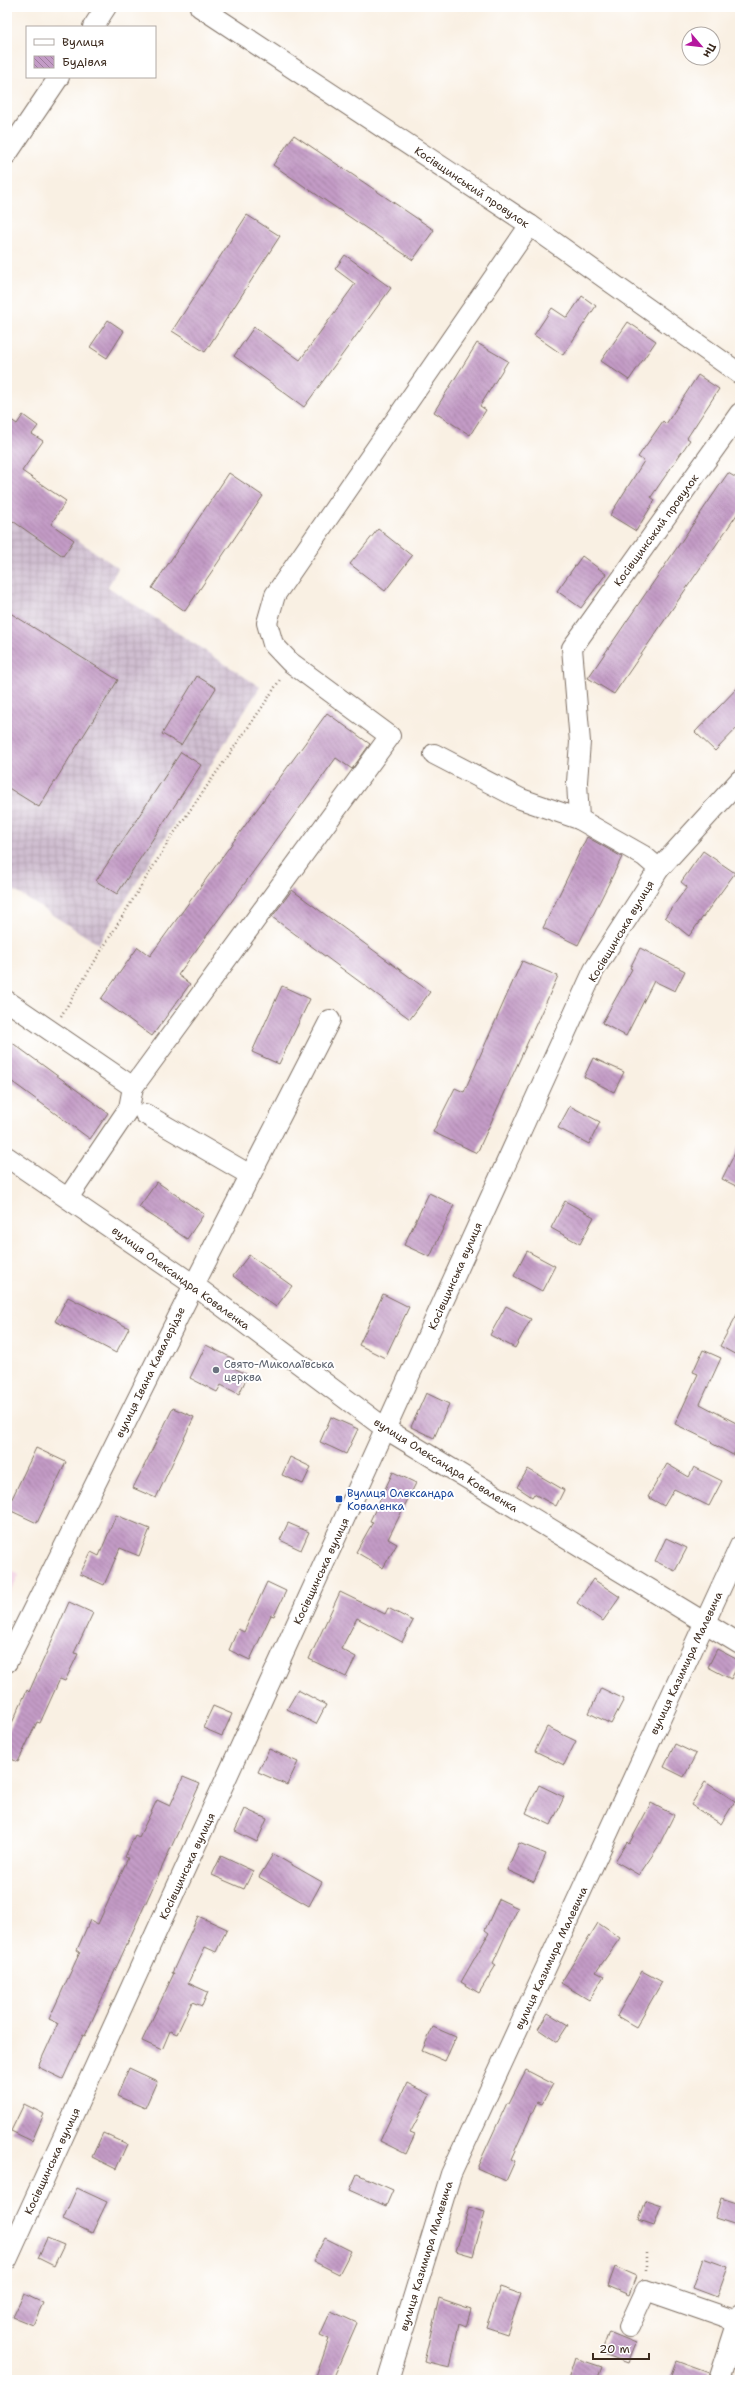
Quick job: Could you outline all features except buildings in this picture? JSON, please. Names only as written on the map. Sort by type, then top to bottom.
[{"type":"street","points":[[94,26],[106,7]]},
{"type":"street","name":"Косівщинський провулок","points":[[200,7],[530,225],[740,374]]},
{"type":"street","points":[[7,154],[58,78]]},
{"type":"street","points":[[68,1198],[129,1108],[133,1087],[390,736],[290,662],[273,644],[267,623],[275,595],[530,225]]},
{"type":"street","name":"Косівщинський провулок","points":[[579,819],[577,782],[580,742],[572,648],[740,413]]},
{"type":"street","points":[[434,754],[520,799],[579,819],[644,856],[659,869]]},
{"type":"street","name":"Косівщинська вулиця","points":[[7,2260],[594,970],[659,869],[740,780]]},
{"type":"street","points":[[7,1001],[133,1087]]},
{"type":"street","name":"вулиця Івана Кавалерідзе","points":[[7,1662],[194,1285],[330,1020]]},
{"type":"street","points":[[145,1114],[250,1176]]},
{"type":"street","name":"вулиця Олександра Коваленка","points":[[7,1157],[194,1285],[386,1429],[740,1644]]},
{"type":"street","name":"вулиця Казимира Малевича","points":[[388,2380],[452,2174],[740,1546]]},
{"type":"street","points":[[629,2327],[646,2290],[739,2319],[719,2380]]},
{"type":"path","points":[[52,1031],[172,836],[261,709],[290,662]]},
{"type":"shaded area","points":[[7,491],[118,568],[108,587],[260,687],[98,944],[7,886]]},
{"type":"shaded area","points":[[7,1567],[19,1575],[7,1598]]},
{"type":"place","name":"Свято-Миколаївська церква","points":[[216,1370]]},
{"type":"place","name":"Вулиця Олександра Коваленка","points":[[339,1499]]}]
